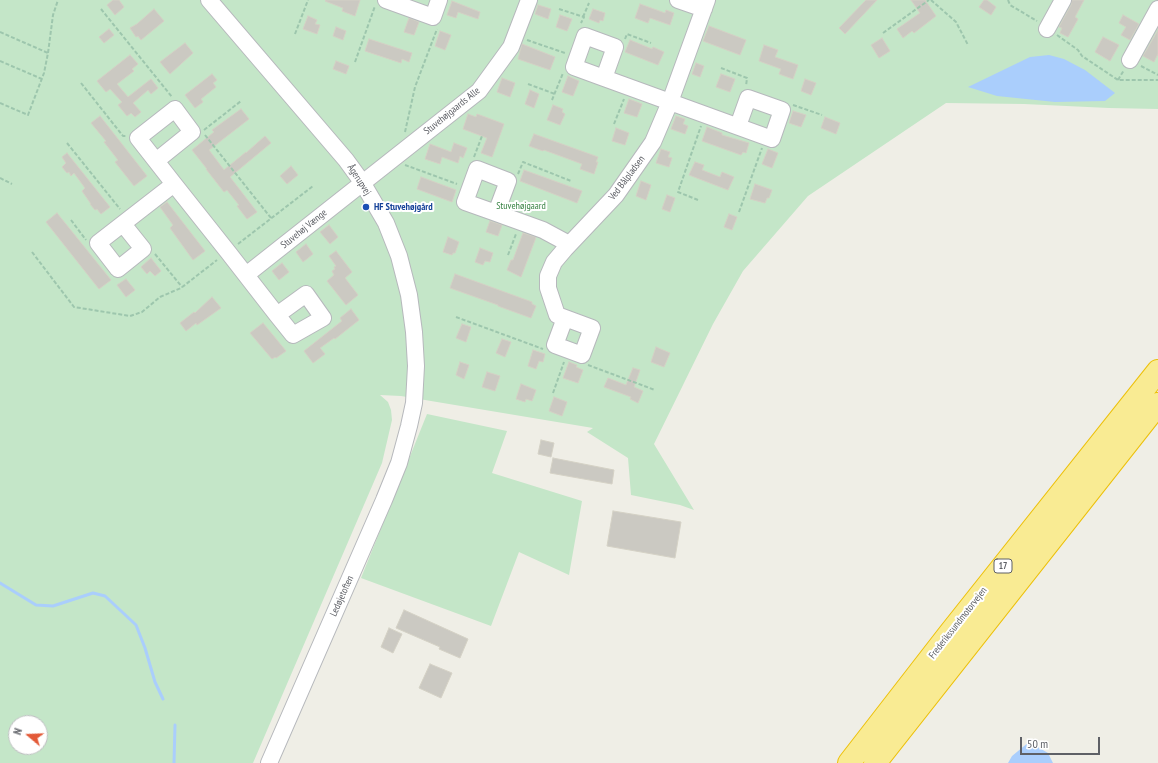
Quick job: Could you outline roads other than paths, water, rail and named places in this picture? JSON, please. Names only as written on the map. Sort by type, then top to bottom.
[{"type":"highway","name":"Frederikssundmotorvejen","points":[[849,763],[949,634],[1158,371]]},
{"type":"highway","name":"17","points":[[875,763],[1158,404]]},
{"type":"street","name":"Ågerupvej","points":[[209,0],[346,160],[362,182],[386,223],[399,256],[409,295],[414,332],[416,366],[414,403],[409,426]]},
{"type":"street","points":[[386,0],[404,3],[433,17],[440,0]]},
{"type":"street","name":"Stuvehøjgaards Alle","points":[[362,182],[479,91],[511,47],[529,0]]},
{"type":"street","points":[[678,0],[705,5]]},
{"type":"street","points":[[1047,29],[1063,0]]},
{"type":"street","name":"Ved Bålpladsen","points":[[565,318],[555,345],[582,355],[592,328],[557,315],[548,288],[548,276],[554,262],[569,244],[616,195],[635,170],[653,142],[670,102],[705,5]]},
{"type":"street","points":[[1130,60],[1158,9]]},
{"type":"street","points":[[604,78],[615,47],[585,36],[574,67],[604,78],[628,86],[772,139],[782,110],[748,98],[738,126]]},
{"type":"street","points":[[156,161],[192,132],[175,109],[138,138],[156,161],[174,184],[228,252],[277,315]]},
{"type":"street","points":[[496,213],[508,181],[477,169],[465,202],[543,230],[569,244]]},
{"type":"street","name":"Stuvehøj Vænge","points":[[246,275],[362,182]]},
{"type":"street","points":[[126,222],[143,249],[118,269],[98,243],[174,184]]},
{"type":"street","name":"Ledøjetoften","points":[[269,763],[384,500],[398,463],[409,426]]},
{"type":"water","points":[[1049,55],[1064,59],[1085,70],[1115,93],[1105,101],[1055,102],[997,96],[968,87],[1030,57]]},
{"type":"water","points":[[1029,742],[1048,753],[1053,763],[1008,763],[1012,756]]},
{"type":"waterway","points":[[0,583],[36,605],[53,606],[93,593],[105,596],[136,625],[145,648],[155,682],[163,699]]},
{"type":"waterway","points":[[174,763],[175,725]]},
{"type":"place","name":"HF Stuvehøjgård","points":[[366,207]]},
{"type":"park label","name":"Stuvehøjgaard","points":[[521,206]]}]
